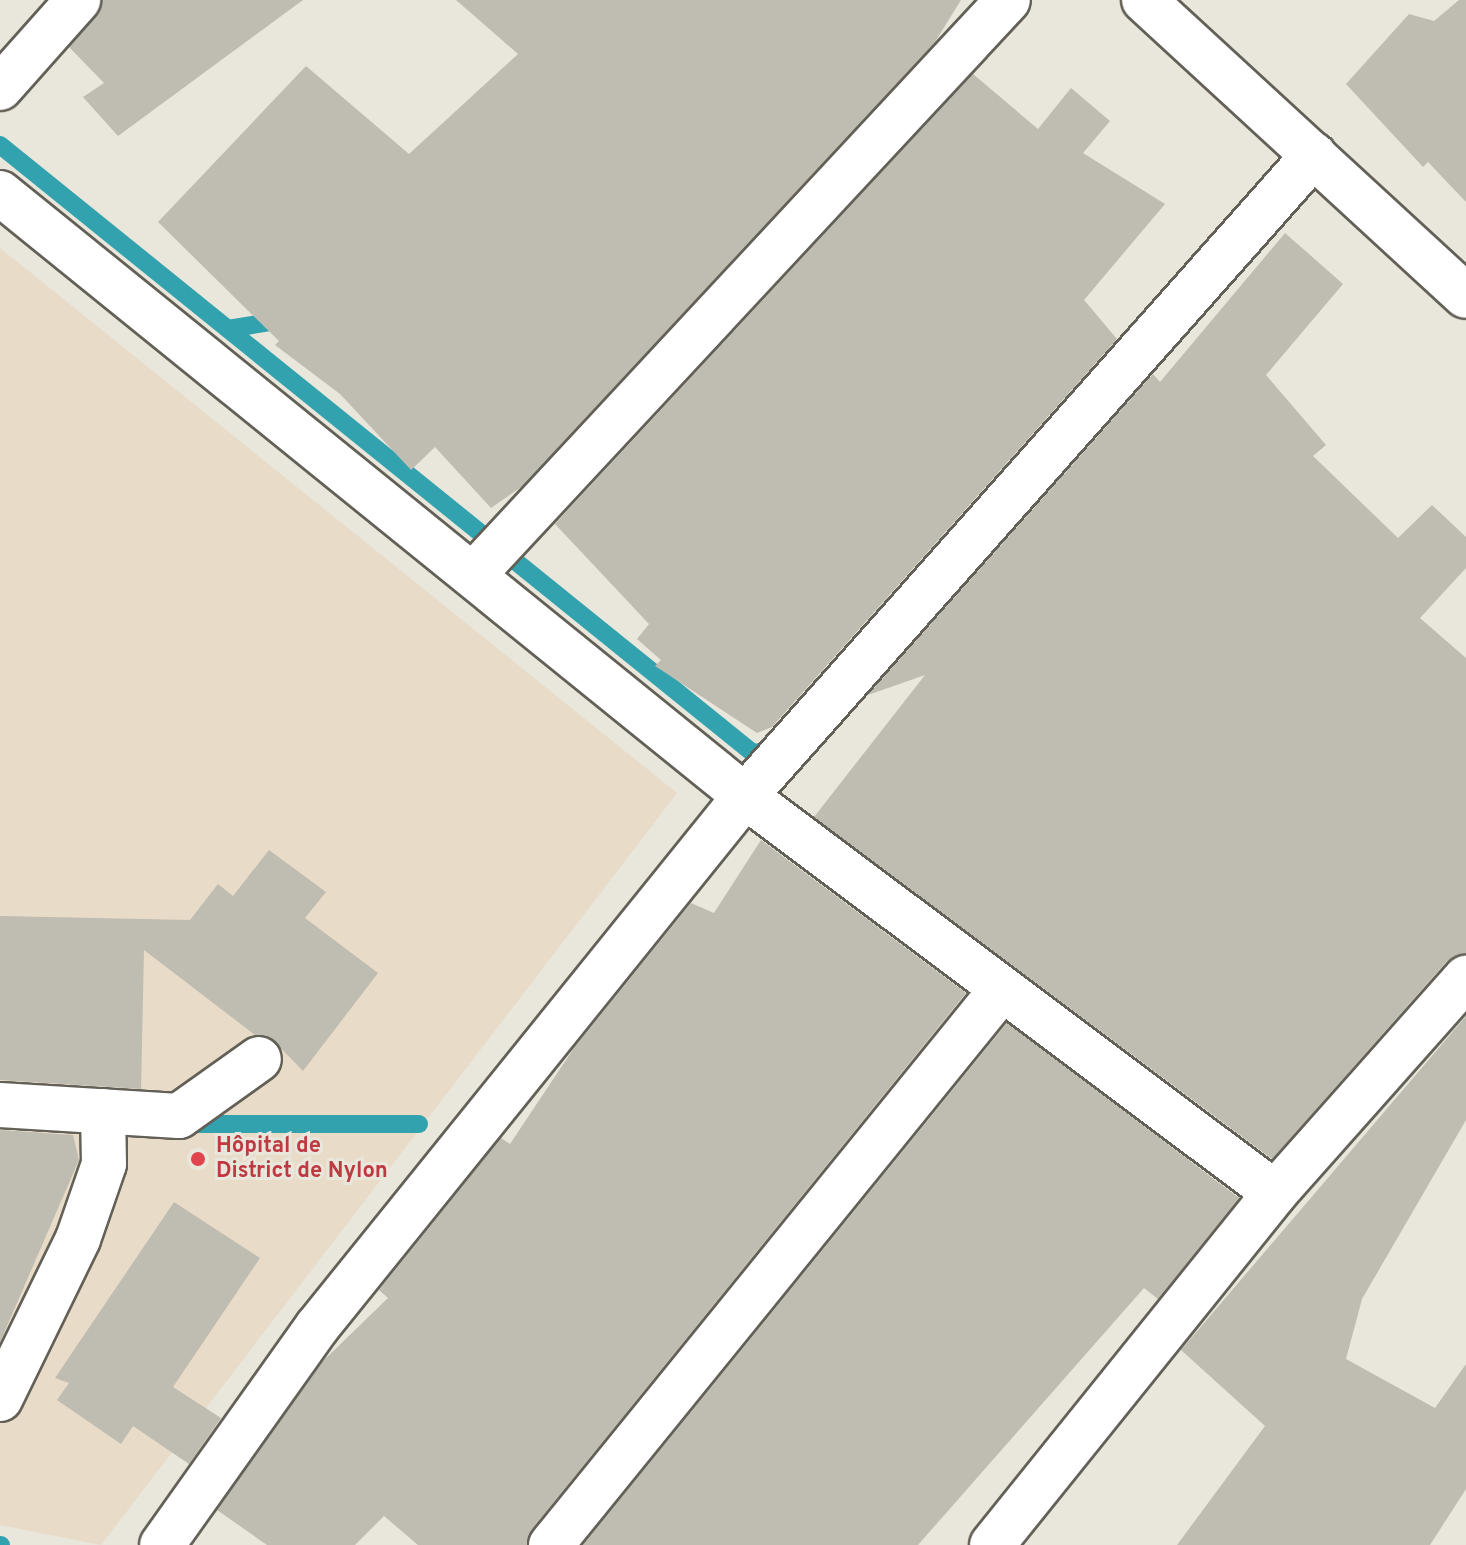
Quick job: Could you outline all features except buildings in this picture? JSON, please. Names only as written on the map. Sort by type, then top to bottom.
[{"type":"street","points":[[0,87],[78,0]]},
{"type":"street","points":[[473,575],[1008,0]]},
{"type":"street","points":[[1144,0],[1466,296]]},
{"type":"street","points":[[162,1545],[317,1327],[745,796],[1314,155]]},
{"type":"street","points":[[0,193],[745,796],[1275,1193]]},
{"type":"street","points":[[992,1545],[1275,1193],[1466,978]]},
{"type":"street","points":[[551,1545],[1002,989]]},
{"type":"street","points":[[0,1105],[103,1111],[195,1111],[259,1059]]},
{"type":"street","points":[[0,1399],[78,1239],[104,1164],[103,1111]]},
{"type":"shaded area","name":"Hôpital de District de Nylon","points":[[0,248],[677,793],[101,1545],[0,1525]]},
{"type":"waterway","points":[[0,145],[753,753],[777,750]]},
{"type":"waterway","points":[[228,329],[283,320]]},
{"type":"waterway","points":[[181,1124],[419,1124]]},
{"type":"place","name":"Hôpital de District de Nylon","points":[[198,1159]]}]
